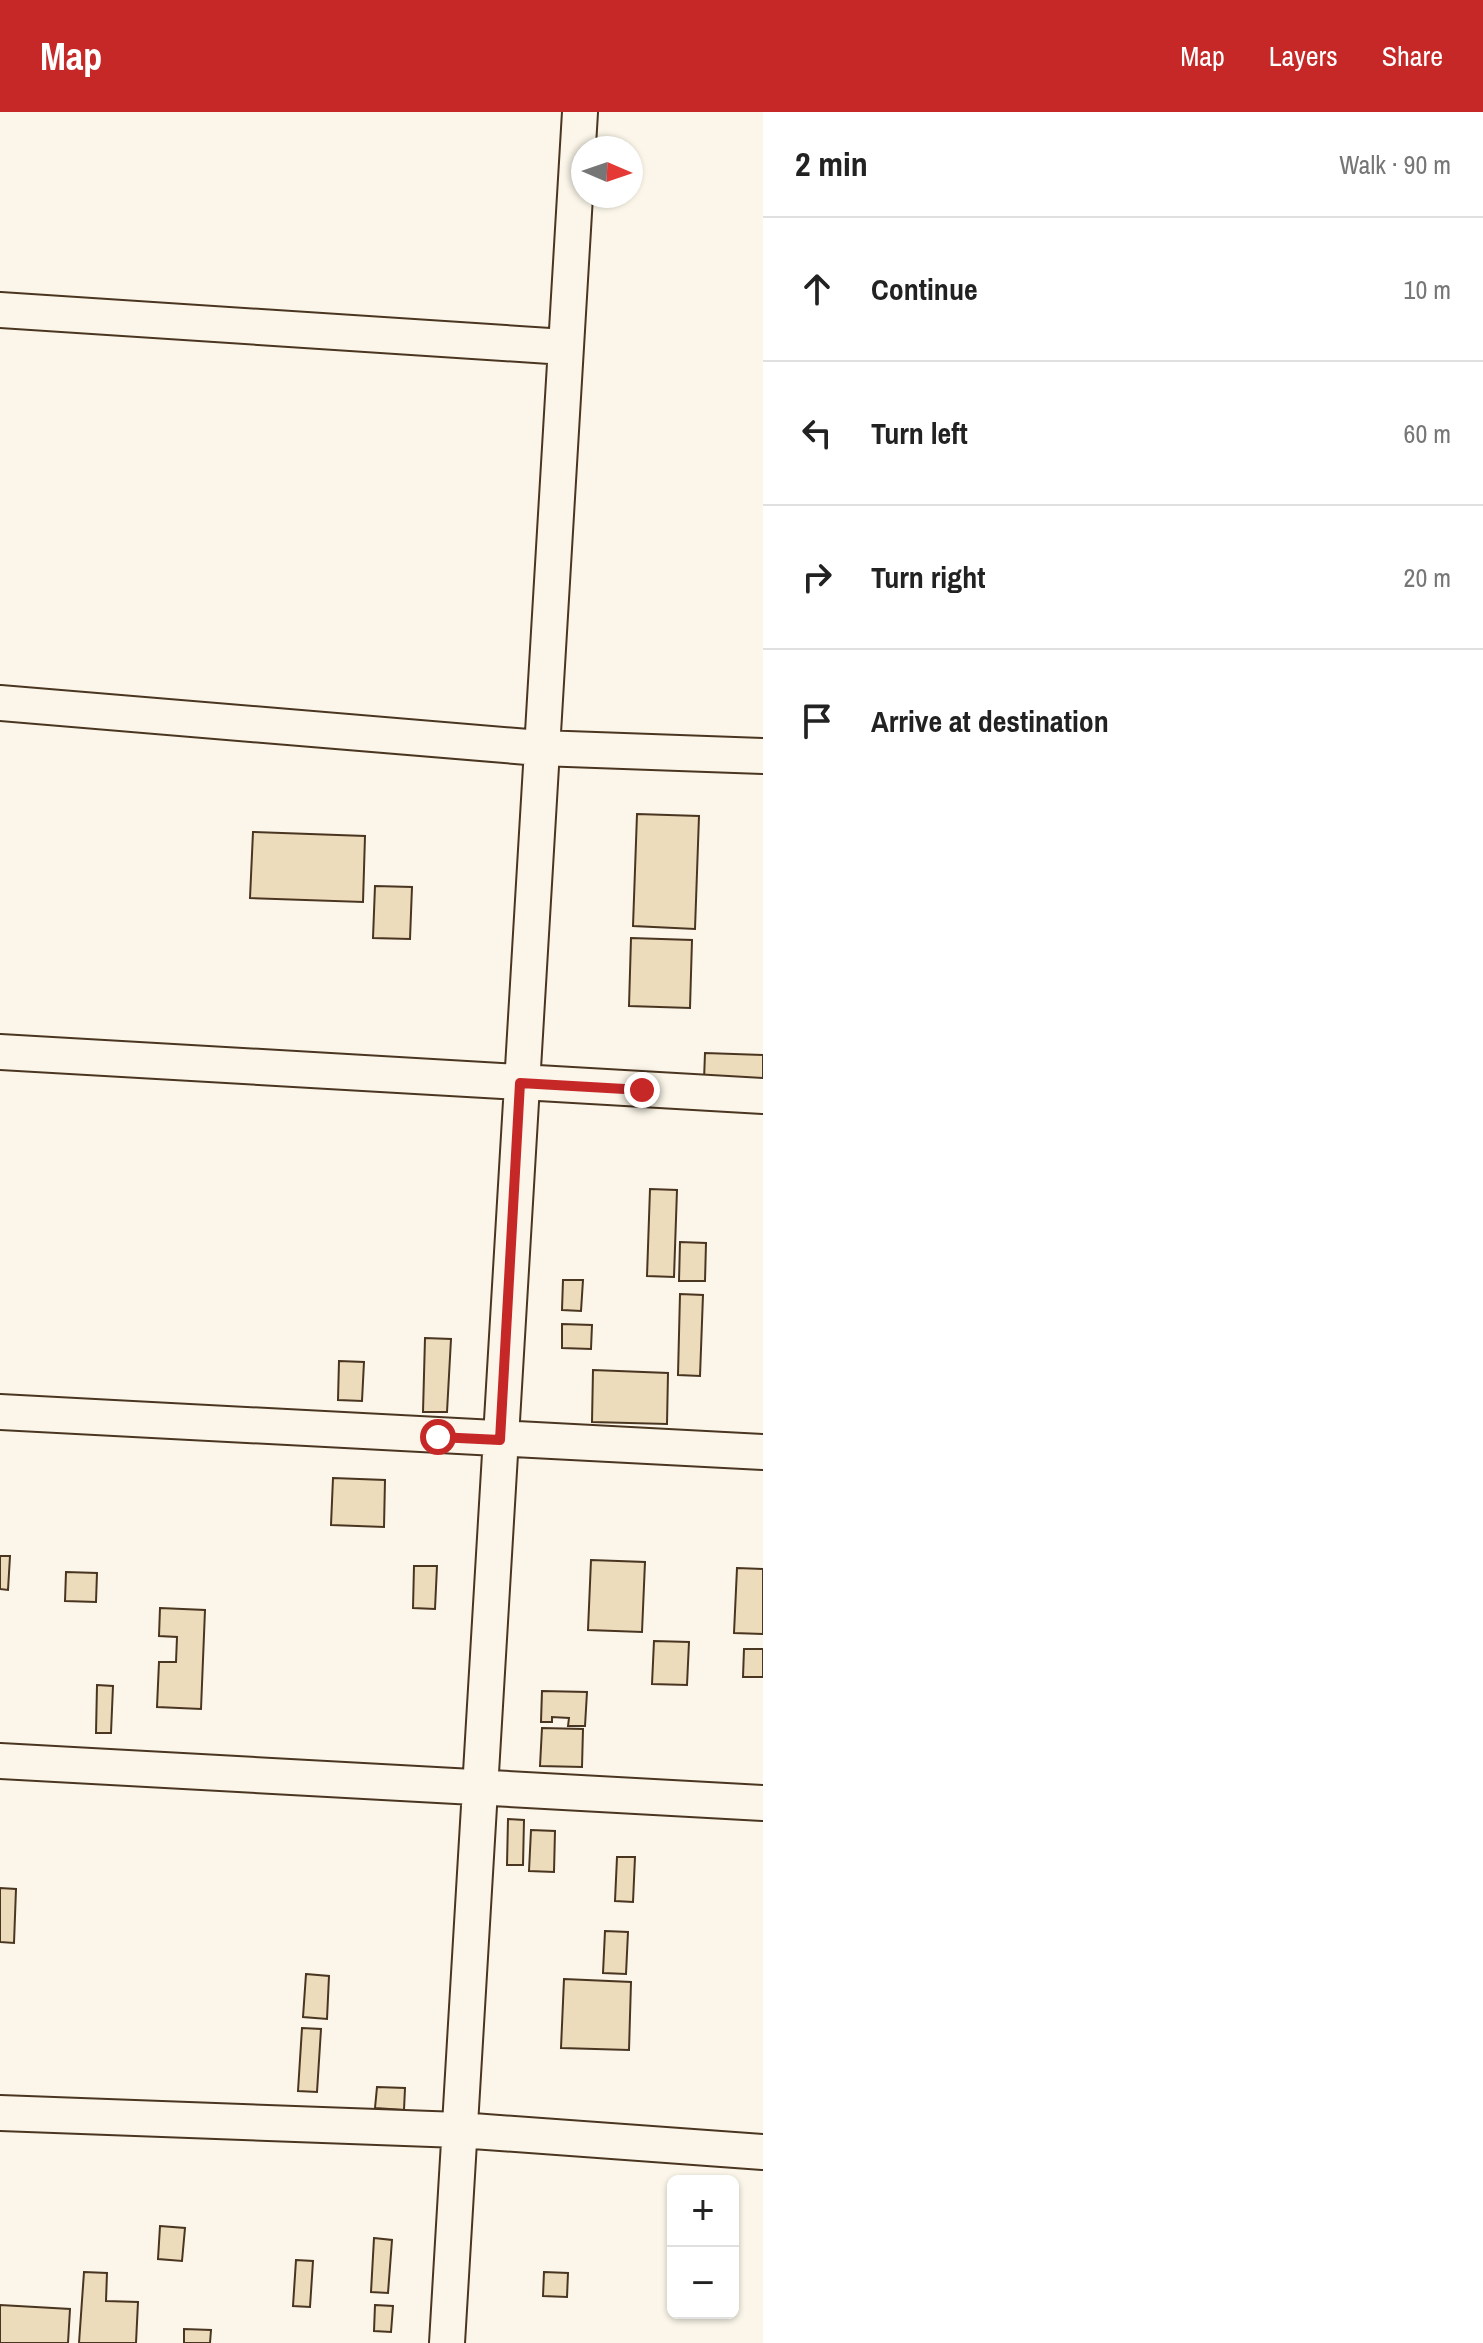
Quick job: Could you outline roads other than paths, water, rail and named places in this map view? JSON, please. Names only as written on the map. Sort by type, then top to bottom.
[{"type":"street","points":[[447,2343],[580,112]]},
{"type":"street","points":[[0,310],[565,347]]},
{"type":"street","points":[[0,703],[540,748],[763,756]]},
{"type":"street","points":[[0,1052],[763,1096]]},
{"type":"street","points":[[0,1412],[763,1452]]},
{"type":"street","points":[[0,1761],[763,1803]]},
{"type":"street","points":[[0,2113],[459,2130],[763,2152]]}]
